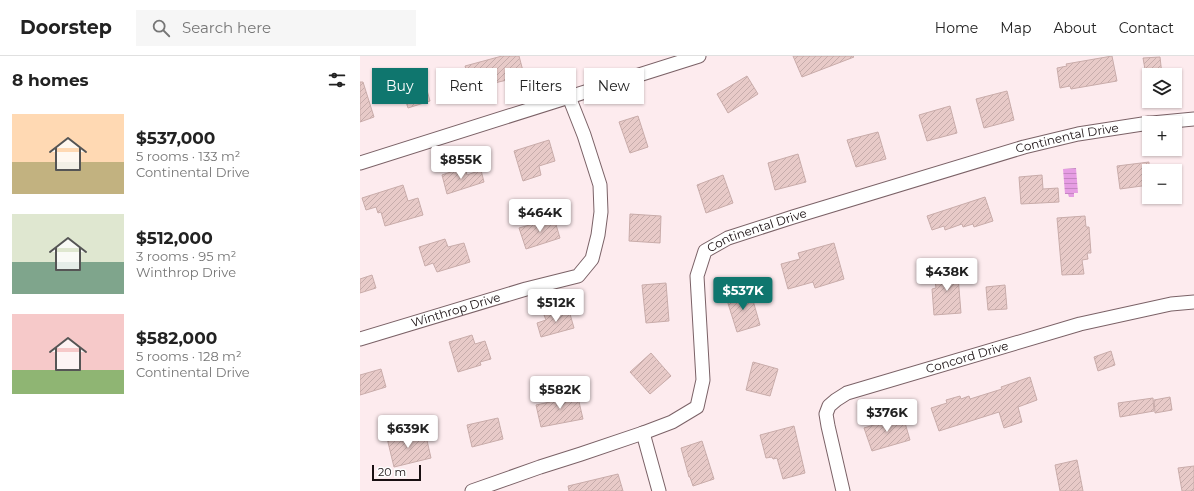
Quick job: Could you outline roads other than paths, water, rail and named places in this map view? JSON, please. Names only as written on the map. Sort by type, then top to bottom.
[{"type":"street","points":[[576,95],[699,56]]},
{"type":"street","points":[[360,163],[547,104]]},
{"type":"street","name":"Winthrop Drive","points":[[360,339],[526,289],[578,276],[592,259],[598,235],[601,212],[600,185],[584,135],[572,104]]},
{"type":"street","name":"Continental Drive","points":[[1182,120],[1194,119]]},
{"type":"street","name":"Continental Drive","points":[[472,491],[540,466],[644,433],[672,422],[697,407],[703,380],[697,276],[705,251],[728,238],[1024,147],[1078,134],[1142,124]]},
{"type":"street","name":"Concord Drive","points":[[843,491],[826,414],[829,406],[848,393],[1080,324],[1171,304],[1194,302]]},
{"type":"street","points":[[644,433],[660,491]]}]
